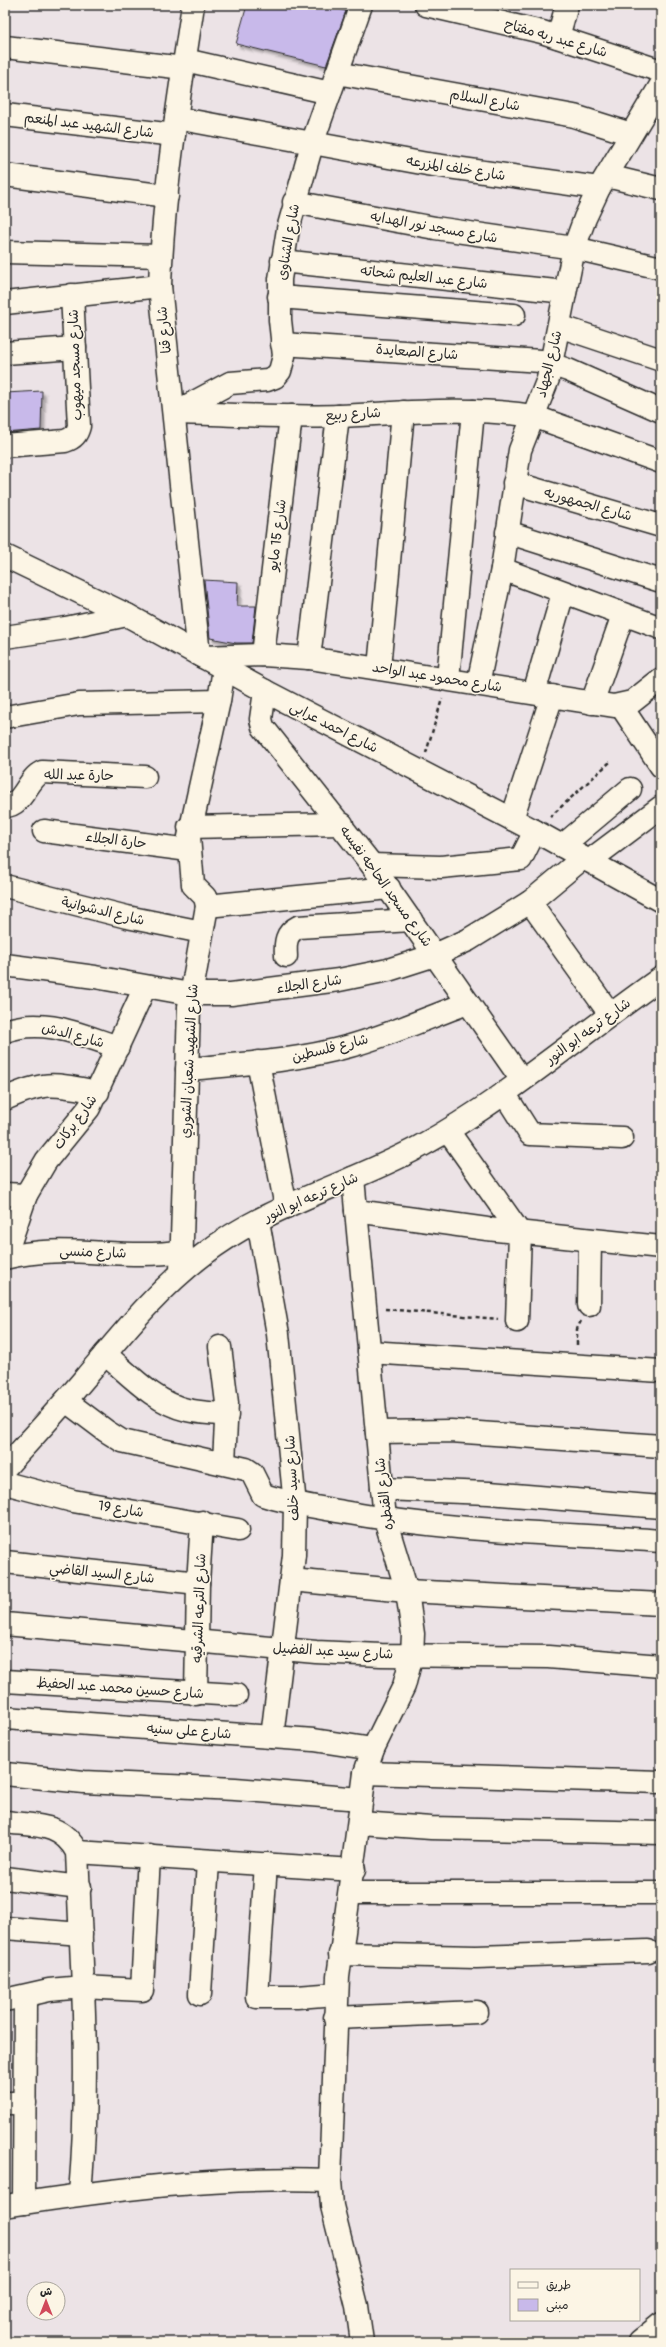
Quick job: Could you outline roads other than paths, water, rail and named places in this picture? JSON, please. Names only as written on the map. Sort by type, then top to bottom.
[{"type":"main road","name":"شارع قنا","points":[[193,5],[175,126],[161,256],[160,286],[201,656]]},
{"type":"main road","name":"شارع عبد ربه مفتاح","points":[[426,5],[497,13],[558,37],[661,71]]},
{"type":"main road","points":[[558,37],[567,5]]},
{"type":"main road","name":"شارع الشناوى","points":[[174,412],[230,383],[267,380],[275,377],[284,364],[279,297],[282,260],[294,202],[337,73],[357,6]]},
{"type":"main road","points":[[5,47],[184,64],[330,93]]},
{"type":"main road","name":"شارع السلام","points":[[337,73],[574,116],[631,134]]},
{"type":"main road","name":"شارع الجهاد","points":[[478,684],[502,569],[520,450],[543,392],[551,364],[574,248],[585,218],[603,182],[661,84]]},
{"type":"main road","name":"شارع الشهيد عبد المنعم","points":[[5,115],[175,126],[313,142]]},
{"type":"main road","name":"شارع خلف المزرعه","points":[[313,142],[427,164],[661,189]]},
{"type":"main road","points":[[5,176],[167,196]]},
{"type":"main road","name":"شارع مسجد نور الهدايه","points":[[294,202],[435,228],[574,248],[661,268]]},
{"type":"main road","points":[[5,252],[161,256]]},
{"type":"main road","name":"شارع عبد العليم شحاته","points":[[282,260],[565,292]]},
{"type":"main road","points":[[5,303],[160,286]]},
{"type":"main road","name":"شارع مسجد ميهوب","points":[[5,446],[65,441],[72,438],[77,433],[79,426],[72,295]]},
{"type":"main road","points":[[279,297],[514,315]]},
{"type":"main road","points":[[559,326],[661,360]]},
{"type":"main road","name":"شارع الصعايدة","points":[[282,344],[506,358],[551,364],[661,411]]},
{"type":"main road","points":[[5,353],[75,348]]},
{"type":"main road","points":[[448,679],[473,411]]},
{"type":"main road","name":"شارع ربيع","points":[[174,412],[338,416],[402,412],[473,411],[533,416],[661,462]]},
{"type":"main road","points":[[379,668],[402,412]]},
{"type":"main road","name":"شارع 15 مايو","points":[[263,655],[291,416]]},
{"type":"main road","points":[[309,658],[338,416]]},
{"type":"main road","name":"شارع الجمهوريه","points":[[514,483],[661,526]]},
{"type":"main road","points":[[507,532],[661,581]]},
{"type":"main road","name":"شارع احمد عرابى","points":[[5,556],[127,615],[264,691],[535,831],[661,901]]},
{"type":"main road","points":[[502,569],[563,593],[661,628]]},
{"type":"main road","points":[[512,819],[543,695],[563,593]]},
{"type":"main road","points":[[5,637],[66,628],[127,615]]},
{"type":"main road","points":[[592,703],[623,615]]},
{"type":"main road","name":"شارع محمود عبد الواحد","points":[[201,656],[263,655],[309,658],[592,703],[621,706]]},
{"type":"main road","points":[[224,668],[219,701],[189,827],[189,850],[193,885],[205,897],[207,906],[389,888]]},
{"type":"main road","points":[[661,679],[632,702],[621,706],[661,766]]},
{"type":"main road","name":"شارع مسجد الحاجه نفيسه","points":[[264,691],[261,719],[264,727],[342,824],[389,888],[522,1080]]},
{"type":"main road","points":[[5,717],[79,704],[219,701]]},
{"type":"main road","name":"حارة عبد الله","points":[[5,806],[17,802],[32,778],[42,772],[145,777]]},
{"type":"main road","points":[[562,846],[630,789]]},
{"type":"main road","name":"شارع الجلاء","points":[[5,965],[95,977],[190,994],[231,994],[340,980],[388,970],[435,955],[481,932],[530,902],[586,859],[661,807]]},
{"type":"main road","points":[[189,827],[342,824]]},
{"type":"main road","name":"حارة الجلاء","points":[[44,831],[189,850]]},
{"type":"main road","points":[[372,865],[441,867],[521,859],[535,831]]},
{"type":"main road","name":"شارع الدشوانية","points":[[5,886],[120,915],[202,932]]},
{"type":"main road","points":[[530,902],[610,1014]]},
{"type":"main road","name":"شارع الشهيد شعبان الشوري","points":[[182,1261],[190,994],[207,906]]},
{"type":"main road","points":[[286,956],[287,938],[289,933],[298,927],[411,920]]},
{"type":"main road","name":"شارع ترعه ابو النور","points":[[5,1468],[66,1401],[148,1304],[182,1261],[212,1248],[258,1221],[286,1207],[386,1164],[448,1131],[504,1093],[661,978]]},
{"type":"main road","name":"شارع بركات","points":[[5,1257],[16,1194],[78,1123],[98,1092],[145,987]]},
{"type":"main road","name":"شارع فلسطين","points":[[187,1069],[289,1059],[351,1046],[468,1003]]},
{"type":"main road","name":"شارع الدش","points":[[5,1031],[27,1025],[50,1026],[118,1047]]},
{"type":"main road","points":[[258,1062],[286,1207]]},
{"type":"main road","points":[[5,1099],[34,1086],[57,1084],[98,1092]]},
{"type":"main road","points":[[504,1093],[530,1134],[622,1138]]},
{"type":"main road","points":[[448,1131],[520,1233],[517,1321]]},
{"type":"main road","name":"شارع القنطره","points":[[353,1178],[385,1519],[407,1591],[412,1619],[412,1655],[404,1686],[373,1749],[365,1773],[354,1870],[340,1954],[336,1994],[330,2180],[332,2206],[357,2306],[362,2342]]},
{"type":"main road","points":[[356,1211],[520,1233],[661,1247]]},
{"type":"main road","name":"شارع سيد خلف","points":[[258,1221],[278,1334],[295,1505],[291,1580],[272,1737]]},
{"type":"main road","points":[[589,1305],[590,1240]]},
{"type":"main road","name":"شارع منسى","points":[[5,1257],[46,1250],[148,1255],[182,1261]]},
{"type":"main road","points":[[220,1347],[227,1414],[224,1462]]},
{"type":"main road","points":[[369,1352],[576,1364],[661,1371]]},
{"type":"main road","points":[[105,1354],[156,1396],[171,1404],[186,1410],[227,1414]]},
{"type":"main road","points":[[66,1401],[106,1431],[122,1440],[224,1462],[250,1470],[263,1495],[295,1505],[385,1519],[450,1526],[661,1542]]},
{"type":"main road","points":[[377,1432],[451,1430],[661,1446]]},
{"type":"main road","name":"شارع 19","points":[[5,1483],[73,1501],[202,1522],[238,1530]]},
{"type":"main road","points":[[382,1489],[489,1493],[661,1507]]},
{"type":"main road","name":"شارع الترعه الشرقيه","points":[[196,1694],[198,1583],[202,1522]]},
{"type":"main road","name":"شارع السيد القاضي","points":[[5,1562],[198,1583]]},
{"type":"main road","points":[[291,1580],[407,1591],[661,1604]]},
{"type":"main road","name":"شارع سيد عبد الفضيل","points":[[5,1624],[282,1649],[412,1655],[548,1656],[661,1666]]},
{"type":"main road","name":"شارع حسين محمد عبد الحفيظ","points":[[5,1681],[196,1694],[236,1695]]},
{"type":"main road","name":"شارع على سنيه","points":[[5,1718],[272,1737],[342,1744],[373,1749]]},
{"type":"main road","points":[[365,1773],[661,1782]]},
{"type":"main road","points":[[5,1774],[84,1782],[235,1789],[361,1799]]},
{"type":"main road","points":[[5,1822],[56,1829],[65,1834],[77,1852],[80,1887],[86,2049],[84,2150],[80,2194]]},
{"type":"main road","points":[[360,1823],[431,1828],[661,1833]]},
{"type":"main road","points":[[77,1852],[354,1870]]},
{"type":"main road","points":[[148,1856],[142,1990],[83,1987],[50,1990],[15,1998],[14,2204],[80,2194],[247,2180],[330,2180]]},
{"type":"main road","points":[[200,1994],[208,1861]]},
{"type":"main road","points":[[266,1864],[257,1997],[297,1997],[336,1994]]},
{"type":"main road","points":[[5,1878],[80,1887]]},
{"type":"main road","points":[[350,1893],[661,1893]]},
{"type":"main road","points":[[5,1928],[81,1934]]},
{"type":"main road","points":[[340,1954],[476,1957],[648,1951]]},
{"type":"main road","points":[[335,2018],[477,2012]]},
{"type":"main road","points":[[639,2342],[661,2324]]}]
